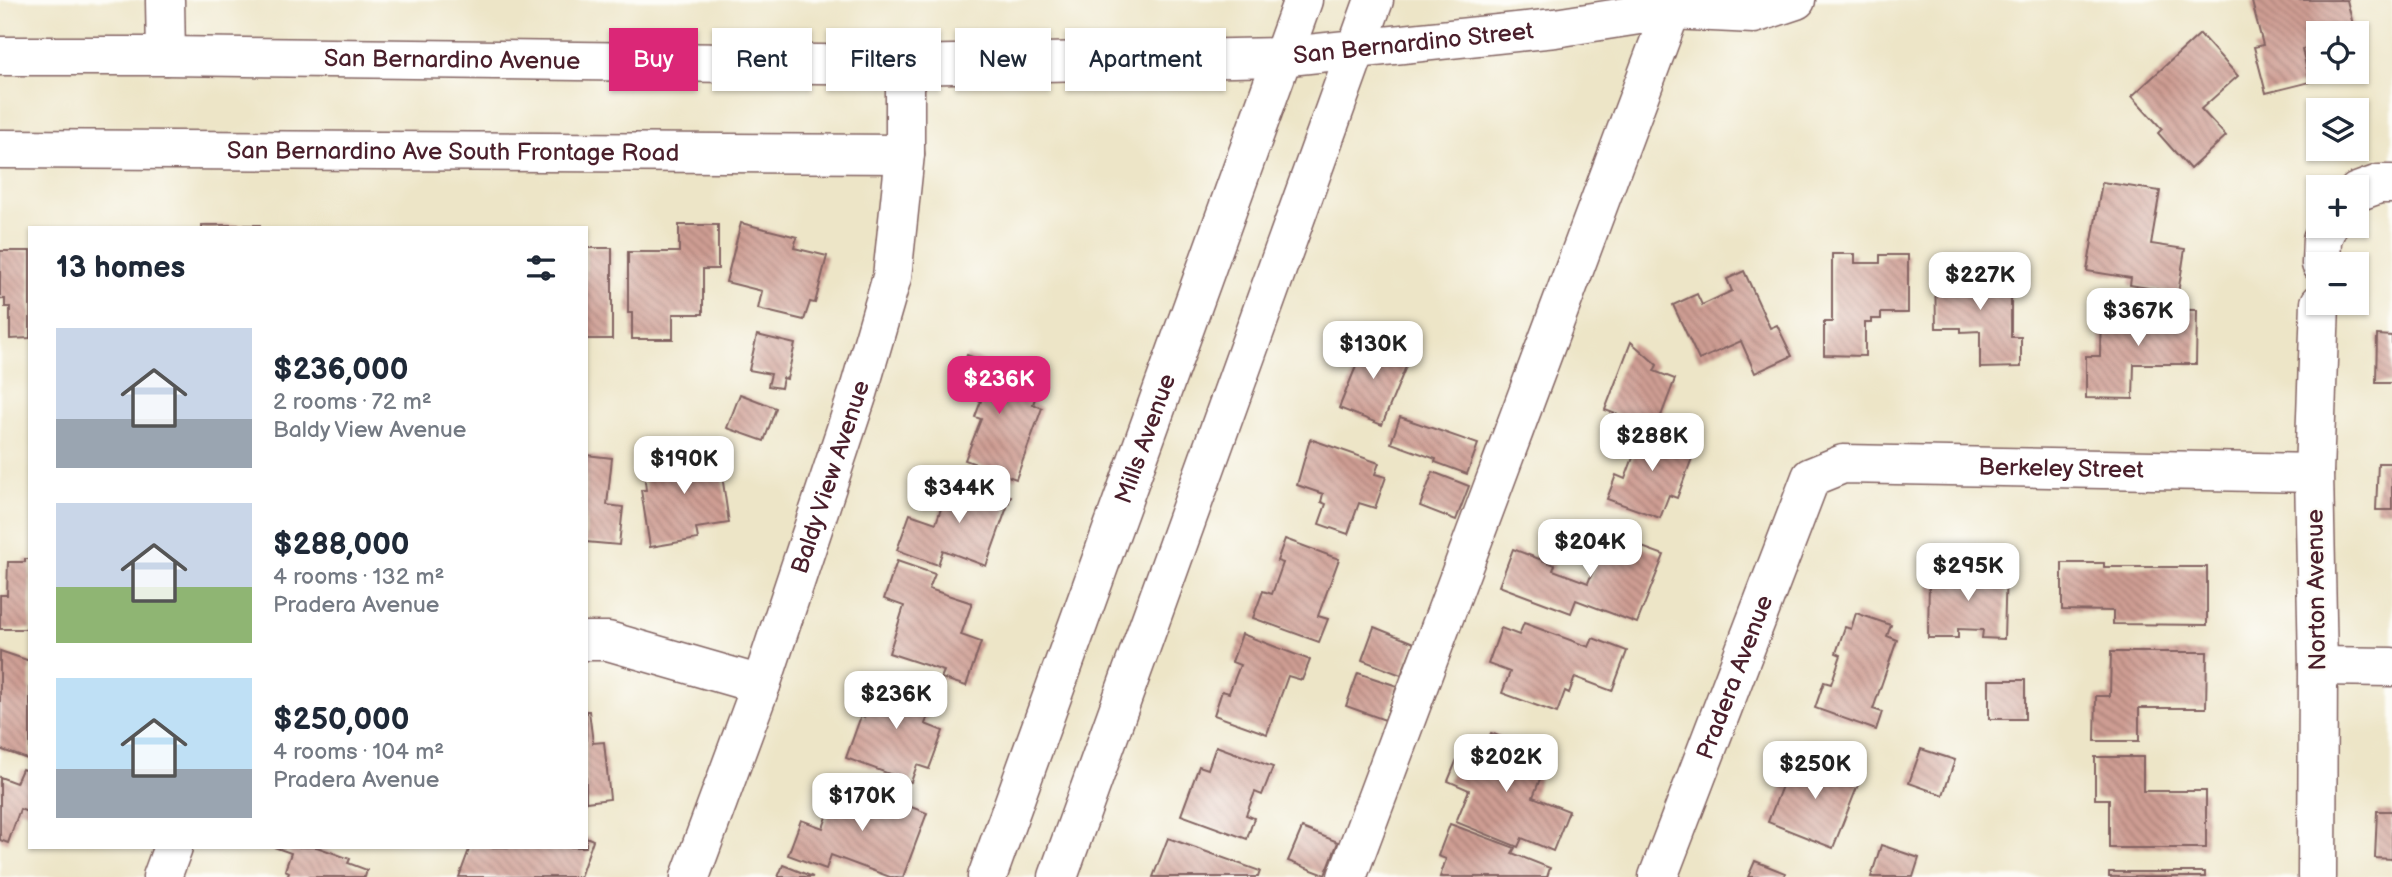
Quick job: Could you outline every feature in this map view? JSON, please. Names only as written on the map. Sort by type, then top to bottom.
[{"type":"street","points":[[166,0],[166,55]]},
{"type":"street","name":"Mills Avenue","points":[[987,877],[1280,57],[1303,0]]},
{"type":"street","points":[[1058,877],[1374,0]]},
{"type":"street","name":"San Bernardino Street","points":[[1280,57],[1556,28],[1676,3],[1754,13],[1797,0]]},
{"type":"street","points":[[1347,877],[1676,3]]},
{"type":"street","name":"San Bernardino Avenue","points":[[0,55],[826,64]]},
{"type":"street","name":"San Bernardino Avenue","points":[[941,64],[1280,57]]},
{"type":"street","name":"Baldy View Avenue","points":[[690,877],[761,685],[859,390],[892,277],[905,154],[905,91]]},
{"type":"street","name":"San Bernardino Ave South Frontage Road","points":[[0,149],[905,154]]},
{"type":"street","points":[[2369,188],[2392,184]]},
{"type":"street","name":"Norton Avenue","points":[[2316,877],[2318,666],[2314,473],[2320,315]]},
{"type":"street","name":"Berkeley Street","points":[[1811,477],[1843,464],[2314,473]]},
{"type":"street","name":"Pradera Avenue","points":[[1658,877],[1811,477]]},
{"type":"street","points":[[588,641],[608,641],[761,685]]},
{"type":"street","points":[[2318,666],[2392,667]]},
{"type":"street","points":[[162,877],[172,849]]},
{"type":"building","points":[[2347,0],[2352,21],[2306,21],[2306,48],[2302,49],[2306,83],[2266,93],[2254,47],[2263,45],[2252,2]]},
{"type":"building","points":[[2200,34],[2238,76],[2201,109],[2226,136],[2190,169],[2158,133],[2162,129],[2132,96]]},
{"type":"building","points":[[2102,182],[2160,191],[2151,244],[2185,249],[2178,293],[2130,285],[2131,278],[2087,271]]},
{"type":"building","points":[[741,223],[797,237],[794,248],[827,256],[815,303],[810,302],[804,320],[758,309],[762,291],[726,282]]},
{"type":"building","points":[[202,225],[260,225],[260,226]]},
{"type":"building","points":[[679,225],[718,225],[718,269],[703,269],[703,314],[673,314],[673,339],[632,339],[632,313],[628,313],[628,252],[679,252]]},
{"type":"building","points":[[588,248],[612,248],[612,339],[588,339]]},
{"type":"building","points":[[0,251],[28,251],[28,338],[10,339],[10,307],[5,307],[5,299],[0,299]]},
{"type":"building","points":[[1832,254],[1855,254],[1855,263],[1880,263],[1880,255],[1908,255],[1908,313],[1881,313],[1881,319],[1871,319],[1871,323],[1865,323],[1865,356],[1824,355],[1824,322],[1832,322]]},
{"type":"building","points":[[1968,268],[1968,277],[1995,277],[1995,270],[2016,270],[2016,283],[2011,283],[2011,337],[2021,337],[2021,367],[1980,368],[1980,331],[1961,332],[1961,328],[1936,328],[1935,269]]},
{"type":"building","points":[[1744,271],[1770,328],[1777,325],[1792,356],[1755,373],[1741,341],[1699,360],[1673,305],[1697,294],[1702,305],[1732,291],[1727,279]]},
{"type":"building","points":[[2101,309],[2197,310],[2196,364],[2134,364],[2133,399],[2086,398],[2086,356],[2100,356]]},
{"type":"building","points":[[757,335],[795,344],[787,379],[783,378],[781,388],[768,386],[771,374],[749,370]]},
{"type":"building","points":[[2377,335],[2392,336],[2392,383],[2376,383]]},
{"type":"building","points":[[1356,338],[1409,359],[1382,425],[1339,408],[1357,364],[1347,360]]},
{"type":"building","points":[[1631,342],[1657,365],[1654,371],[1675,379],[1656,429],[1605,410]]},
{"type":"building","points":[[967,355],[1008,370],[1005,375],[1039,388],[1033,404],[1042,408],[1016,479],[965,460],[981,419],[975,417],[981,401],[953,391]]},
{"type":"building","points":[[740,394],[776,408],[764,441],[727,428]]},
{"type":"building","points":[[1400,417],[1478,444],[1467,474],[1435,462],[1436,459],[1391,443]]},
{"type":"building","points":[[1632,426],[1695,450],[1677,498],[1669,495],[1660,518],[1607,499],[1616,475],[1625,479],[1638,444],[1626,440]]},
{"type":"building","points":[[1310,439],[1379,463],[1375,474],[1386,477],[1375,508],[1359,503],[1348,534],[1319,524],[1326,504],[1321,502],[1323,494],[1297,485]]},
{"type":"building","points":[[718,448],[729,523],[696,528],[698,539],[650,547],[641,490],[646,490],[643,464],[666,461],[666,455]]},
{"type":"building","points":[[588,455],[612,458],[607,505],[623,507],[619,545],[588,542]]},
{"type":"building","points":[[2378,463],[2392,463],[2392,510],[2376,510]]},
{"type":"building","points":[[1433,472],[1469,486],[1456,520],[1420,506]]},
{"type":"building","points":[[953,474],[1011,496],[986,566],[943,550],[938,565],[897,550],[910,514],[936,523]]},
{"type":"building","points":[[1601,532],[1664,555],[1637,623],[1576,600],[1571,613],[1499,586],[1513,549],[1555,565],[1553,570],[1588,583],[1597,561],[1590,559]]},
{"type":"building","points":[[1285,539],[1339,559],[1318,616],[1328,619],[1319,642],[1253,618],[1263,591],[1272,594],[1283,563],[1277,561]]},
{"type":"building","points":[[25,559],[28,559],[28,629],[0,629],[0,595],[7,595],[8,562],[25,562]]},
{"type":"building","points":[[897,561],[935,574],[929,589],[972,603],[961,635],[981,642],[966,686],[941,678],[944,671],[889,653],[904,606],[884,599]]},
{"type":"building","points":[[2062,563],[2104,563],[2104,567],[2207,567],[2207,625],[2113,624],[2113,611],[2062,610]]},
{"type":"building","points":[[1954,567],[2006,569],[2004,639],[1982,638],[1983,630],[1958,629],[1958,638],[1928,638],[1929,579],[1954,580]]},
{"type":"building","points":[[1856,613],[1891,625],[1887,636],[1897,640],[1873,709],[1882,712],[1876,730],[1815,708],[1824,682],[1831,684],[1841,655],[1836,653],[1845,627],[1851,629]]},
{"type":"building","points":[[1524,623],[1589,647],[1593,638],[1627,651],[1612,691],[1575,677],[1569,693],[1565,691],[1557,713],[1502,693],[1510,672],[1488,664],[1501,628],[1519,635]]},
{"type":"building","points":[[1374,627],[1414,643],[1401,675],[1362,660]]},
{"type":"building","points":[[1242,634],[1310,660],[1302,680],[1288,676],[1267,734],[1214,715],[1222,691],[1229,693],[1240,665],[1232,662]]},
{"type":"building","points":[[0,651],[28,660],[28,759],[0,749]]},
{"type":"building","points":[[2111,652],[2207,652],[2206,708],[2139,708],[2139,741],[2095,741],[2096,696],[2110,696]]},
{"type":"building","points":[[1358,673],[1397,686],[1385,720],[1346,706]]},
{"type":"building","points":[[879,677],[922,693],[925,684],[936,688],[933,696],[936,696],[925,724],[943,731],[929,769],[917,765],[911,782],[846,758]]},
{"type":"building","points":[[1989,680],[2025,680],[2025,719],[1989,719]]},
{"type":"building","points":[[588,711],[593,743],[604,742],[610,799],[588,802]]},
{"type":"building","points":[[1491,733],[1545,754],[1536,777],[1540,779],[1533,797],[1569,811],[1553,851],[1522,838],[1518,847],[1456,822],[1469,790],[1448,781],[1462,747],[1482,755]]},
{"type":"building","points":[[1216,746],[1273,767],[1262,795],[1255,792],[1246,815],[1254,818],[1247,839],[1181,815],[1199,766],[1208,769]]},
{"type":"building","points":[[1921,749],[1955,760],[1943,795],[1909,783]]},
{"type":"building","points":[[1805,755],[1861,777],[1833,848],[1768,822],[1787,773],[1796,777]]},
{"type":"building","points":[[2095,757],[2143,757],[2143,791],[2206,791],[2206,848],[2109,848],[2109,799],[2095,799]]},
{"type":"building","points":[[22,769],[28,771],[28,812],[20,809],[8,843],[0,840],[0,777],[16,783]]},
{"type":"building","points":[[840,780],[927,813],[903,877],[890,877],[831,855],[826,869],[788,855],[801,820],[823,828]]},
{"type":"building","points":[[2377,811],[2392,811],[2392,859],[2375,858]]},
{"type":"building","points":[[1450,824],[1515,848],[1512,853],[1550,868],[1547,877],[1440,877],[1446,859],[1438,856]]},
{"type":"building","points":[[1302,828],[1338,842],[1325,875],[1288,861]]},
{"type":"building","points":[[588,838],[593,840],[580,877],[459,877],[469,849],[588,849]]},
{"type":"building","points":[[1168,838],[1260,871],[1258,877],[1153,877]]},
{"type":"building","points":[[1881,845],[1919,858],[1913,877],[1871,877]]},
{"type":"building","points":[[280,849],[322,849],[350,859],[348,863],[367,870],[365,877],[287,877],[289,872],[285,870],[291,853]]},
{"type":"building","points":[[1755,861],[1785,873],[1784,877],[1748,877]]},
{"type":"building","points":[[783,865],[813,877],[778,877]]},
{"type":"building","points":[[2109,872],[2205,872],[2205,877],[2109,877]]}]
